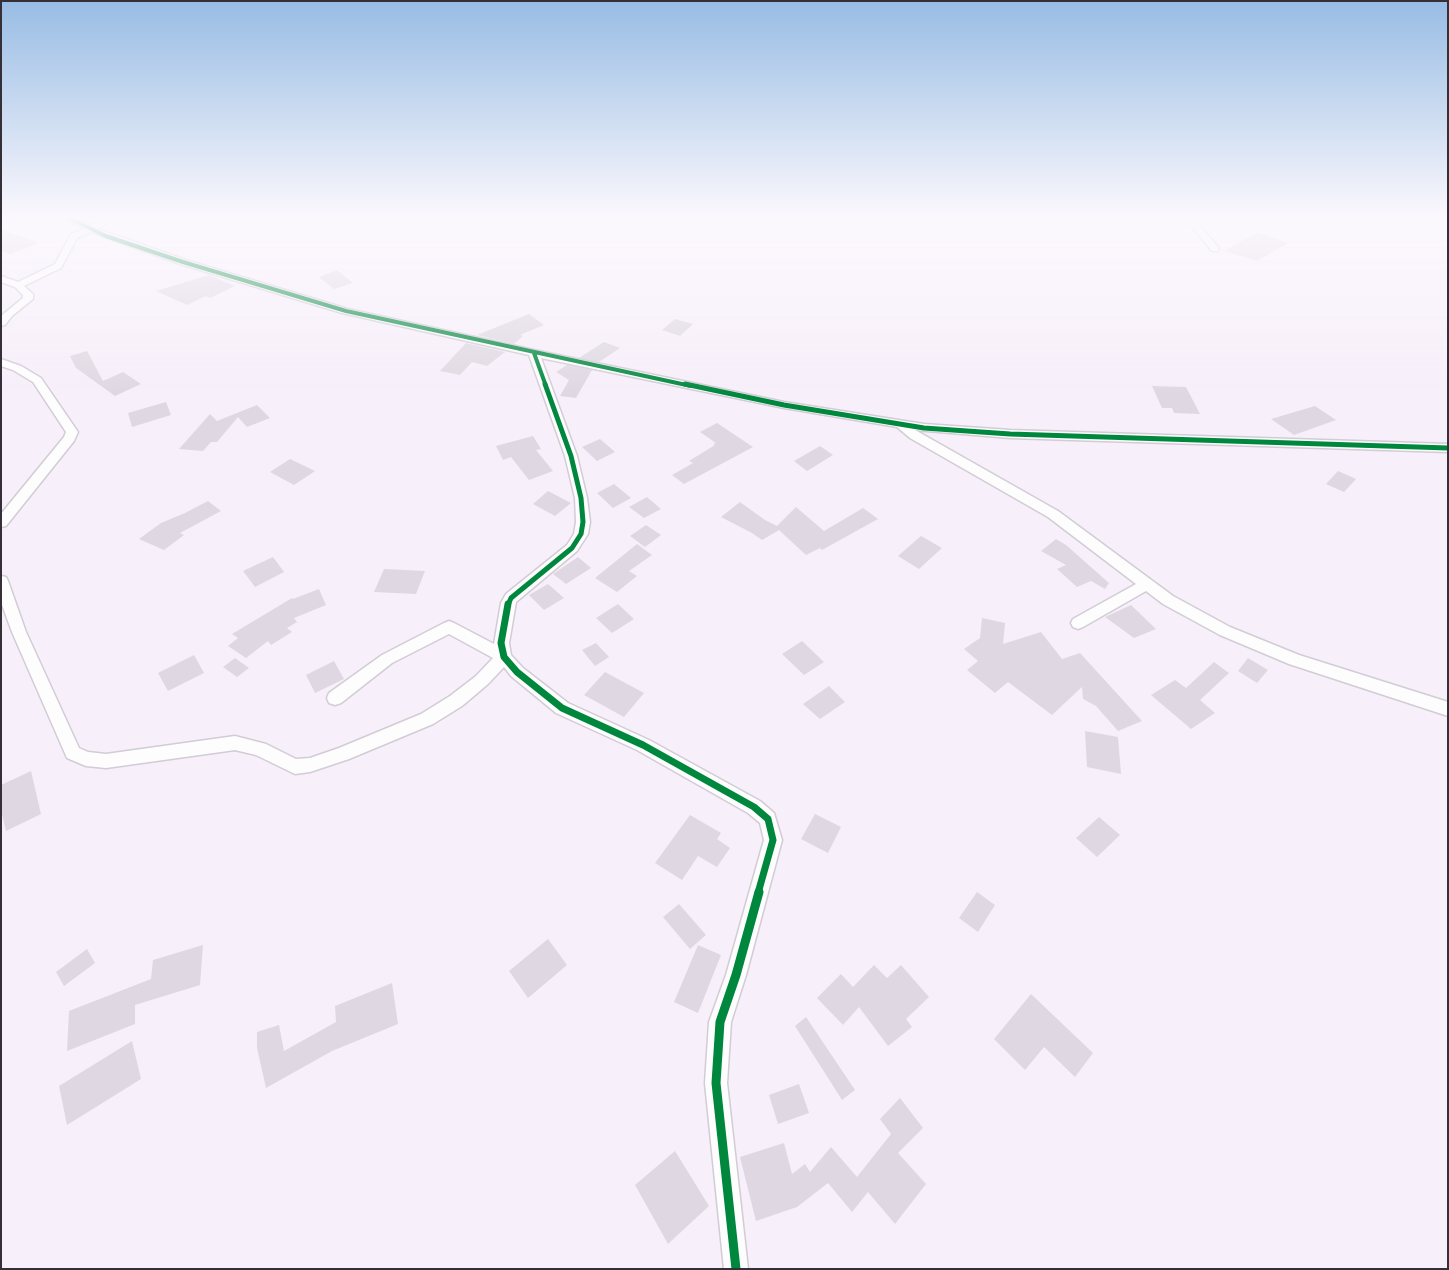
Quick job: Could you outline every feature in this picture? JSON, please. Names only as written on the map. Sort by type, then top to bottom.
[{"type":"street","points":[[19,285],[37,276]]},
{"type":"street","points":[[230,276],[346,311],[534,354],[784,405],[924,428],[1010,434],[1448,448]]},
{"type":"street","points":[[1,279],[19,285],[20,289],[28,294],[28,299],[8,314],[1,323]]},
{"type":"street","points":[[504,657],[502,643],[508,604],[511,598],[572,548],[581,534],[583,522],[581,498],[571,456],[534,354]]},
{"type":"street","points":[[1,362],[17,368],[37,380],[72,432],[70,438],[1,523]]},
{"type":"street","points":[[900,424],[914,436],[1053,514],[1168,600],[1225,631],[1294,660],[1448,709]]},
{"type":"street","points":[[1,581],[18,632],[73,753],[86,759],[106,761],[234,743],[260,749],[295,767],[310,765],[343,754],[427,719],[456,701],[475,686],[504,657]]},
{"type":"street","points":[[1078,623],[1147,584]]},
{"type":"street","points":[[334,698],[387,659],[449,627],[504,657],[516,672],[562,708],[651,750],[746,802],[768,820],[773,840],[736,975],[720,1022],[716,1083],[736,1269]]},
{"type":"building","points":[[205,276],[212,276],[235,286],[210,298],[206,296],[187,305],[156,291]]},
{"type":"building","points":[[345,276],[353,283],[334,289],[319,277]]},
{"type":"building","points":[[529,314],[544,325],[520,335],[523,336],[514,344],[477,335]]},
{"type":"building","points":[[675,319],[693,324],[680,336],[662,330]]},
{"type":"building","points":[[604,342],[620,348],[599,362],[579,358]]},
{"type":"building","points":[[466,343],[505,352],[487,366],[472,362],[460,375],[440,371]]},
{"type":"building","points":[[87,351],[103,381],[123,372],[141,384],[115,396],[76,368],[70,356]]},
{"type":"building","points":[[567,365],[592,370],[576,398],[560,396],[569,380],[556,372]]},
{"type":"building","points":[[1152,386],[1186,387],[1200,414],[1174,413],[1172,408],[1162,408]]},
{"type":"building","points":[[166,402],[171,415],[132,427],[128,413]]},
{"type":"building","points":[[257,405],[270,418],[247,427],[238,417],[217,442],[211,442],[203,451],[179,449],[210,414],[217,421]]},
{"type":"building","points":[[1315,406],[1336,420],[1294,435],[1271,419]]},
{"type":"building","points":[[717,423],[753,447],[684,484],[672,475],[693,463],[689,461],[715,445],[713,444],[716,443],[700,432]]},
{"type":"building","points":[[533,436],[541,449],[536,450],[553,471],[529,480],[511,457],[503,460],[496,446]]},
{"type":"building","points":[[600,439],[615,452],[597,461],[582,447]]},
{"type":"building","points":[[820,446],[833,455],[807,471],[794,461]]},
{"type":"building","points":[[290,459],[315,471],[294,485],[270,472]]},
{"type":"building","points":[[1338,471],[1356,479],[1344,492],[1326,484]]},
{"type":"building","points":[[614,484],[631,498],[613,508],[597,493]]},
{"type":"building","points":[[548,491],[571,503],[555,516],[533,504]]},
{"type":"building","points":[[647,497],[661,509],[644,518],[629,507]]},
{"type":"building","points":[[208,501],[221,511],[180,533],[184,535],[164,550],[139,539],[161,523]]},
{"type":"building","points":[[740,502],[777,526],[796,507],[824,531],[863,508],[878,519],[822,550],[820,548],[806,555],[779,530],[762,540],[721,517]]},
{"type":"building","points":[[646,525],[661,535],[645,547],[630,536]]},
{"type":"building","points":[[921,536],[942,548],[919,569],[898,556]]},
{"type":"building","points":[[1056,539],[1066,545],[1109,583],[1105,589],[1091,581],[1077,587],[1057,569],[1066,565],[1041,551]]},
{"type":"building","points":[[637,544],[652,555],[629,571],[637,576],[617,592],[595,578]]},
{"type":"building","points":[[273,557],[284,572],[255,587],[243,571]]},
{"type":"building","points":[[578,557],[591,568],[566,584],[553,574]]},
{"type":"building","points":[[384,569],[425,571],[416,594],[374,592]]},
{"type":"building","points":[[548,584],[564,598],[544,610],[529,595]]},
{"type":"building","points":[[319,589],[326,605],[294,618],[297,622],[287,628],[292,632],[271,645],[268,641],[246,658],[228,646],[238,638],[232,634],[292,598]]},
{"type":"building","points":[[618,604],[634,619],[612,633],[596,618]]},
{"type":"building","points":[[1131,605],[1156,629],[1134,638],[1105,617]]},
{"type":"building","points":[[982,618],[1005,623],[1003,644],[1041,632],[1062,659],[1080,653],[1142,721],[1118,731],[1096,706],[1083,699],[1082,687],[1052,715],[1008,682],[995,693],[967,670],[978,661],[964,649],[980,638]]},
{"type":"building","points":[[802,641],[824,662],[804,675],[782,654]]},
{"type":"building","points":[[596,643],[609,657],[595,666],[582,650]]},
{"type":"building","points":[[194,655],[204,673],[168,691],[158,673]]},
{"type":"building","points":[[235,658],[249,668],[237,677],[223,667]]},
{"type":"building","points":[[1248,658],[1268,670],[1257,683],[1238,671]]},
{"type":"building","points":[[334,661],[344,679],[315,693],[306,675]]},
{"type":"building","points":[[1214,662],[1229,673],[1200,700],[1215,713],[1191,729],[1151,695],[1175,680],[1186,688]]},
{"type":"building","points":[[605,672],[644,693],[624,717],[584,695]]},
{"type":"building","points":[[829,686],[845,702],[820,719],[803,704]]},
{"type":"building","points":[[1085,731],[1118,737],[1121,774],[1087,767]]},
{"type":"building","points":[[31,771],[41,814],[6,831],[1,810],[1,785]]},
{"type":"building","points":[[815,814],[841,827],[828,853],[801,839]]},
{"type":"building","points":[[690,815],[721,833],[717,839],[730,848],[717,867],[698,856],[682,880],[655,863]]},
{"type":"building","points":[[1099,817],[1120,835],[1097,857],[1076,838]]},
{"type":"building","points":[[977,892],[995,905],[978,932],[959,918]]},
{"type":"building","points":[[679,904],[706,935],[690,949],[663,917]]},
{"type":"building","points":[[548,939],[567,965],[528,998],[509,971]]},
{"type":"building","points":[[203,945],[200,985],[135,1005],[135,1024],[67,1051],[69,1011],[151,979],[153,960]]},
{"type":"building","points":[[698,945],[721,955],[698,1013],[674,1002]]},
{"type":"building","points":[[87,949],[95,963],[64,986],[56,972]]},
{"type":"building","points":[[874,965],[887,978],[901,965],[929,997],[906,1019],[912,1027],[888,1046],[859,1007],[843,1025],[817,998],[841,974],[853,987]]},
{"type":"building","points":[[392,983],[398,1024],[332,1051],[266,1088],[257,1048],[257,1032],[279,1025],[284,1051],[336,1022],[335,1006]]},
{"type":"building","points":[[1031,994],[1093,1053],[1075,1077],[1044,1047],[1025,1070],[994,1039]]},
{"type":"building","points":[[806,1017],[855,1090],[842,1100],[795,1026]]},
{"type":"building","points":[[132,1041],[141,1079],[67,1125],[59,1086]]},
{"type":"building","points":[[799,1084],[809,1113],[778,1124],[769,1095]]},
{"type":"building","points":[[900,1098],[923,1128],[898,1153],[926,1184],[895,1224],[868,1192],[852,1212],[828,1183],[797,1207],[756,1221],[740,1157],[784,1143],[792,1174],[805,1164],[810,1172],[831,1147],[857,1177],[891,1134],[880,1119]]},
{"type":"building","points":[[675,1151],[709,1206],[668,1244],[635,1185]]},
{"type":"cycle path","points":[[230,276],[346,311],[534,353],[784,405],[924,428],[1010,434],[1448,448]]},
{"type":"cycle path","points":[[534,353],[571,456],[581,498],[583,522],[581,534],[572,548],[511,598],[508,603],[501,643],[504,657],[517,672],[562,708],[643,745],[754,807],[768,819],[773,840],[736,975],[720,1022],[716,1083],[736,1269]]}]
